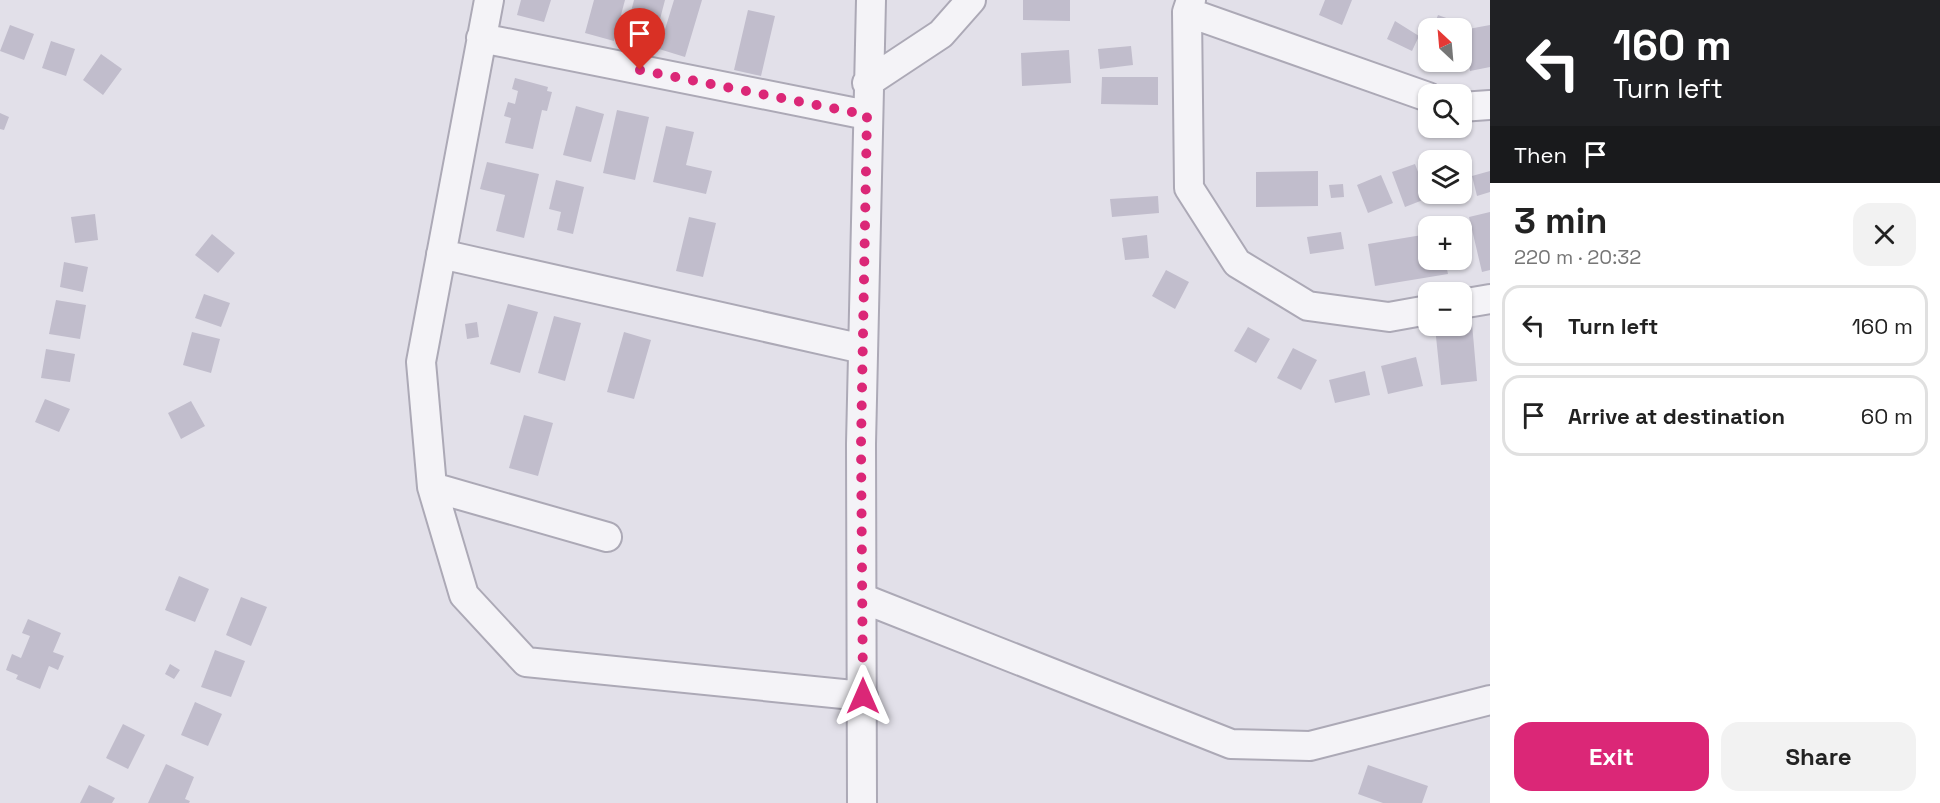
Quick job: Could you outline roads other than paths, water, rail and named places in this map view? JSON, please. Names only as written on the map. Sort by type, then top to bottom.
[{"type":"street","points":[[489,0],[421,362],[432,487],[464,595],[526,662],[863,696]]},
{"type":"street","points":[[862,803],[863,349],[867,83],[871,0]]},
{"type":"street","points":[[867,83],[941,34],[971,0]]},
{"type":"street","points":[[1418,94],[1189,6],[1189,188],[1237,263],[1308,306],[1389,317],[1418,312]]},
{"type":"street","points":[[482,38],[867,115]]},
{"type":"street","points":[[1472,106],[1490,105]]},
{"type":"street","points":[[441,254],[863,349]]},
{"type":"street","points":[[1472,302],[1490,299]]},
{"type":"street","points":[[432,487],[607,537]]},
{"type":"street","points":[[864,599],[1231,744],[1310,746],[1490,700]]}]
